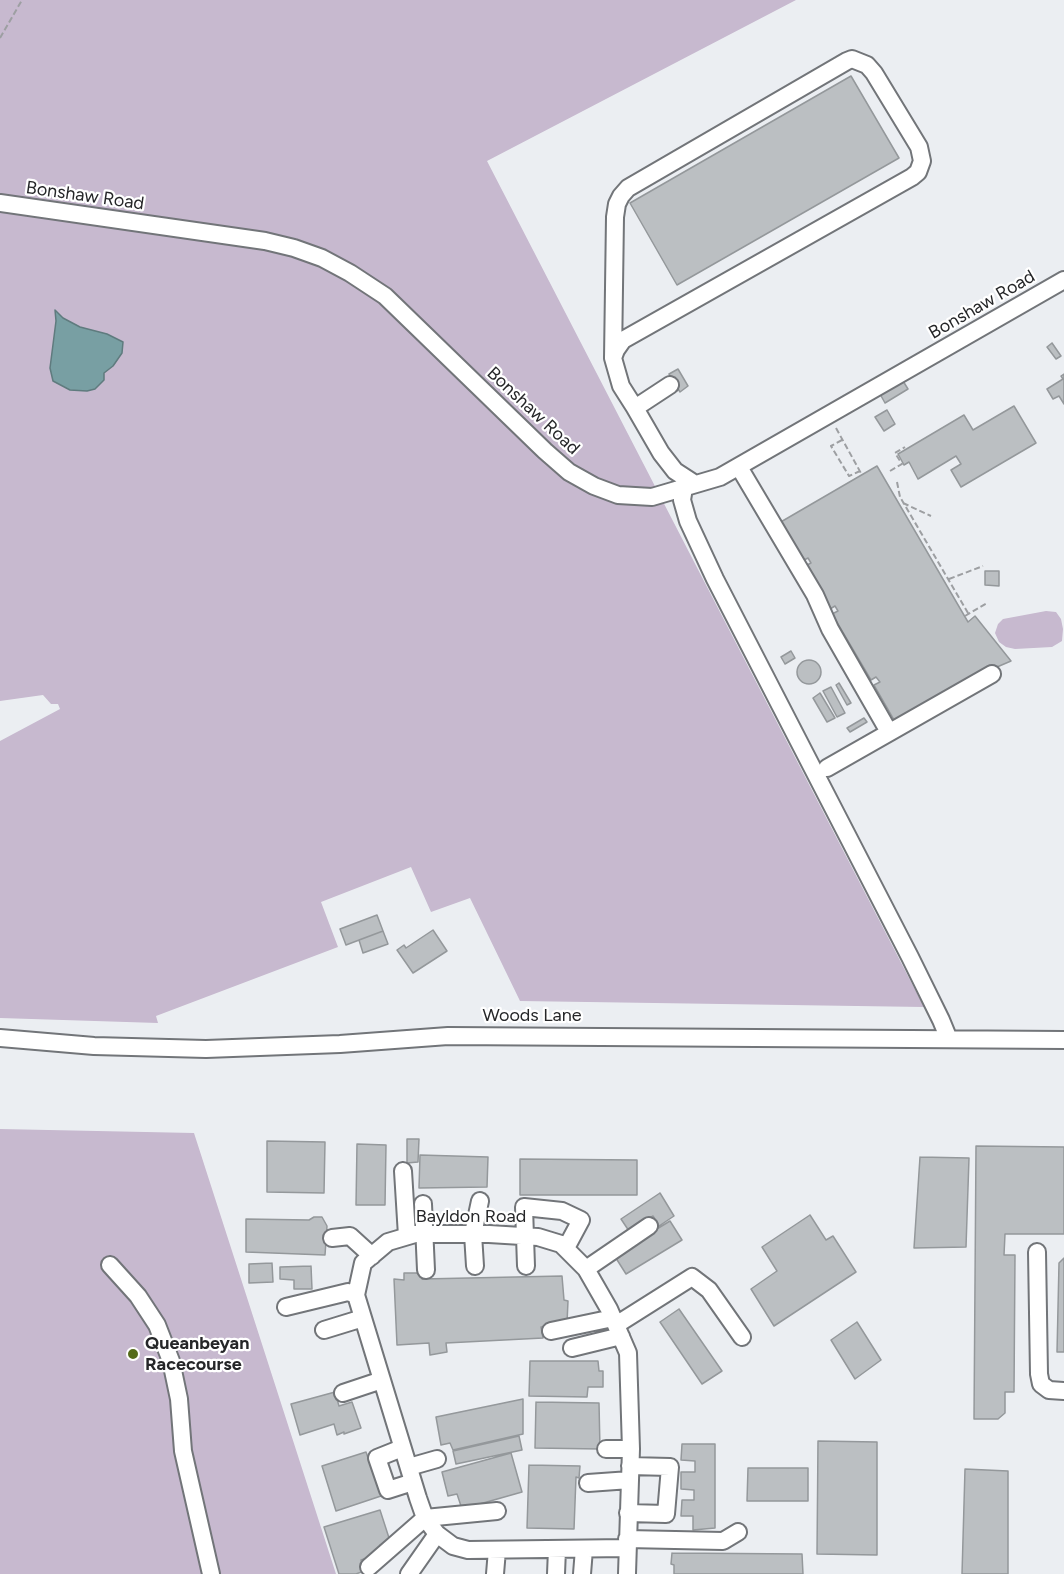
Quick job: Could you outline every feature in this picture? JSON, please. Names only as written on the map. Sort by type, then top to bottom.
[{"type":"street","points":[[613,358],[623,340],[918,172],[922,161],[919,147],[867,65],[852,59],[847,61],[628,188],[617,204],[615,217],[613,358],[621,386],[660,453],[689,486],[682,500],[688,521],[715,579],[915,967],[948,1037]]},
{"type":"street","name":"Bonshaw Road","points":[[0,203],[265,241],[322,258],[385,296],[569,472],[594,486],[618,495],[652,497],[720,477],[1064,280]]},
{"type":"street","points":[[634,408],[670,385]]},
{"type":"street","points":[[739,467],[815,595],[830,629],[889,732]]},
{"type":"street","points":[[827,768],[993,674]]},
{"type":"street","name":"Woods Lane","points":[[0,1038],[94,1046],[206,1049],[340,1044],[448,1036],[948,1037],[1064,1040]]},
{"type":"street","points":[[403,1171],[407,1236]]},
{"type":"street","points":[[475,1266],[473,1234],[480,1201]]},
{"type":"street","points":[[423,1204],[426,1270]]},
{"type":"street","points":[[526,1266],[524,1207],[562,1211],[581,1220],[566,1248]]},
{"type":"street","points":[[586,1269],[649,1226]]},
{"type":"street","name":"Bayldon Road","points":[[627,1544],[584,1549],[468,1550],[453,1546],[437,1534],[426,1518],[411,1475],[356,1295],[363,1263],[388,1242],[407,1236],[473,1234],[538,1237],[561,1244],[586,1269],[617,1326],[628,1353],[631,1449],[627,1574]]},
{"type":"street","points":[[332,1238],[350,1236],[372,1256]]},
{"type":"street","points":[[1037,1252],[1039,1374],[1041,1384],[1049,1390],[1064,1391]]},
{"type":"street","points":[[110,1265],[138,1296],[157,1324],[171,1360],[179,1399],[183,1451],[211,1574]]},
{"type":"street","points":[[572,1348],[617,1326],[692,1277],[709,1290],[742,1337]]},
{"type":"street","points":[[286,1307],[348,1292],[356,1295]]},
{"type":"street","points":[[324,1330],[363,1318]]},
{"type":"street","points":[[551,1331],[617,1326]]},
{"type":"street","points":[[343,1393],[382,1380]]},
{"type":"street","points":[[402,1448],[377,1458],[388,1490],[437,1459]]},
{"type":"street","points":[[606,1449],[631,1449]]},
{"type":"street","points":[[588,1483],[670,1467],[666,1514],[628,1513]]},
{"type":"street","points":[[369,1567],[426,1518],[497,1511]]},
{"type":"street","points":[[627,1544],[723,1542],[738,1532]]},
{"type":"street","points":[[409,1574],[437,1534]]},
{"type":"street","points":[[556,1574],[557,1549]]},
{"type":"street","points":[[582,1574],[584,1549]]},
{"type":"street","points":[[495,1574],[497,1550]]},
{"type":"path","points":[[0,38],[22,0]]},
{"type":"path","points":[[828,416],[862,475]]},
{"type":"path","points":[[843,439],[831,446],[849,476],[860,471]]},
{"type":"path","points":[[890,471],[902,464],[895,453],[905,447]]},
{"type":"path","points":[[897,483],[903,503],[949,579],[967,615],[987,603]]},
{"type":"path","points":[[903,503],[931,516]]},
{"type":"path","points":[[949,579],[983,566]]},
{"type":"shaded area","points":[[0,0],[796,0],[487,161],[924,1007],[520,1001],[470,898],[431,912],[411,867],[321,902],[338,947],[156,1016],[158,1023],[0,1018],[0,741],[60,709],[58,704],[51,704],[43,695],[0,701]]},
{"type":"shaded area","points":[[1046,611],[1056,612],[1061,619],[1062,641],[1052,647],[1015,649],[999,642],[995,633],[998,624],[1003,619]]},
{"type":"shaded area","name":"Queanbeyan Racecourse","points":[[0,1129],[194,1133],[336,1574],[0,1574]]},
{"type":"water","points":[[55,310],[63,318],[80,327],[107,334],[123,342],[122,353],[113,366],[104,373],[104,380],[95,389],[70,390],[53,381],[50,368],[56,321]]},
{"type":"building","points":[[851,76],[899,158],[677,285],[630,203]]},
{"type":"building","points":[[1052,343],[1061,356],[1056,359],[1047,347]]},
{"type":"building","points":[[678,369],[688,386],[680,392],[669,374]]},
{"type":"building","points":[[1064,374],[1064,404],[1059,396],[1053,399],[1047,389],[1063,379],[1061,376]]},
{"type":"building","points":[[903,381],[908,389],[885,403],[880,394]]},
{"type":"building","points":[[1014,406],[1036,443],[961,487],[951,470],[961,464],[956,456],[918,479],[909,462],[904,465],[898,454],[964,415],[973,430]]},
{"type":"building","points":[[887,410],[895,424],[884,431],[875,417]]},
{"type":"building","points":[[877,466],[968,622],[975,616],[1011,661],[897,725],[874,685],[880,682],[876,677],[871,680],[832,614],[838,611],[835,606],[830,609],[805,566],[811,563],[808,558],[802,561],[779,523]]},
{"type":"building","points":[[985,571],[999,571],[999,586],[985,585]]},
{"type":"building","points":[[791,651],[795,658],[785,664],[781,657]]},
{"type":"building","points":[[809,660],[818,663],[821,672],[818,681],[809,684],[800,681],[797,672],[800,663]]},
{"type":"building","points":[[839,683],[851,703],[847,705],[836,685]]},
{"type":"building","points":[[831,687],[845,713],[837,717],[823,691]]},
{"type":"building","points":[[820,693],[835,718],[827,722],[813,698]]},
{"type":"building","points":[[864,718],[867,722],[850,732],[847,728]]},
{"type":"building","points":[[377,915],[383,931],[346,945],[340,929]]},
{"type":"building","points":[[433,930],[447,951],[413,973],[397,950],[404,945],[406,948]]},
{"type":"building","points":[[383,931],[388,944],[363,953],[359,940]]},
{"type":"building","points":[[407,1139],[419,1139],[418,1162],[407,1163]]},
{"type":"building","points":[[267,1141],[325,1142],[324,1193],[267,1192]]},
{"type":"building","points":[[357,1144],[386,1145],[385,1205],[356,1205]]},
{"type":"building","points":[[976,1146],[1064,1147],[1064,1234],[1005,1234],[1004,1255],[1015,1255],[1014,1392],[1005,1392],[1005,1413],[998,1419],[974,1419]]},
{"type":"building","points":[[420,1155],[488,1157],[487,1187],[419,1188]]},
{"type":"building","points":[[920,1157],[969,1158],[966,1247],[914,1248]]},
{"type":"building","points":[[520,1159],[637,1160],[637,1195],[520,1195]]},
{"type":"building","points":[[660,1193],[674,1216],[659,1226],[653,1216],[629,1231],[621,1219]]},
{"type":"building","points":[[810,1215],[826,1240],[833,1236],[856,1272],[774,1326],[751,1289],[777,1271],[762,1247]]},
{"type":"building","points":[[322,1217],[327,1226],[325,1255],[246,1252],[246,1219],[309,1220]]},
{"type":"building","points":[[670,1221],[682,1240],[626,1274],[614,1255]]},
{"type":"building","points":[[1064,1258],[1064,1352],[1057,1352],[1059,1263]]},
{"type":"building","points":[[272,1263],[273,1282],[249,1283],[249,1264]]},
{"type":"building","points":[[311,1266],[312,1289],[294,1289],[294,1280],[280,1279],[280,1267]]},
{"type":"building","points":[[404,1273],[422,1273],[422,1279],[562,1276],[564,1300],[568,1301],[567,1323],[541,1327],[543,1338],[446,1343],[447,1352],[430,1355],[429,1343],[397,1345],[394,1279],[404,1280]]},
{"type":"building","points":[[679,1309],[722,1371],[702,1384],[660,1322]]},
{"type":"building","points":[[857,1322],[881,1360],[855,1379],[831,1340]]},
{"type":"building","points":[[530,1361],[598,1361],[599,1371],[603,1371],[603,1387],[588,1387],[587,1397],[529,1396]]},
{"type":"building","points":[[335,1392],[339,1406],[352,1402],[361,1428],[337,1435],[334,1424],[300,1435],[291,1404]]},
{"type":"building","points":[[523,1399],[523,1434],[453,1450],[450,1443],[441,1445],[436,1417]]},
{"type":"building","points":[[536,1402],[599,1403],[600,1449],[535,1448]]},
{"type":"building","points":[[519,1436],[522,1450],[456,1464],[453,1451]]},
{"type":"building","points":[[818,1441],[877,1442],[877,1555],[817,1554]]},
{"type":"building","points":[[682,1444],[715,1444],[715,1528],[693,1530],[693,1516],[681,1516],[682,1500],[694,1500],[694,1490],[681,1489],[681,1472],[695,1472],[695,1461],[681,1460]]},
{"type":"building","points":[[366,1452],[381,1496],[336,1511],[322,1466]]},
{"type":"building","points":[[511,1453],[522,1492],[462,1509],[457,1494],[448,1496],[442,1472]]},
{"type":"building","points":[[529,1465],[580,1466],[579,1478],[576,1477],[574,1529],[527,1528]]},
{"type":"building","points":[[748,1468],[808,1468],[808,1501],[747,1501]]},
{"type":"building","points":[[965,1469],[1008,1471],[1008,1574],[962,1574]]},
{"type":"building","points":[[380,1510],[390,1541],[380,1545],[381,1553],[361,1560],[364,1571],[356,1574],[339,1574],[324,1527]]},
{"type":"building","points":[[672,1553],[802,1554],[803,1574],[674,1574],[674,1565],[671,1564]]},
{"type":"place","name":"Queanbeyan Racecourse","points":[[133,1354]]}]
